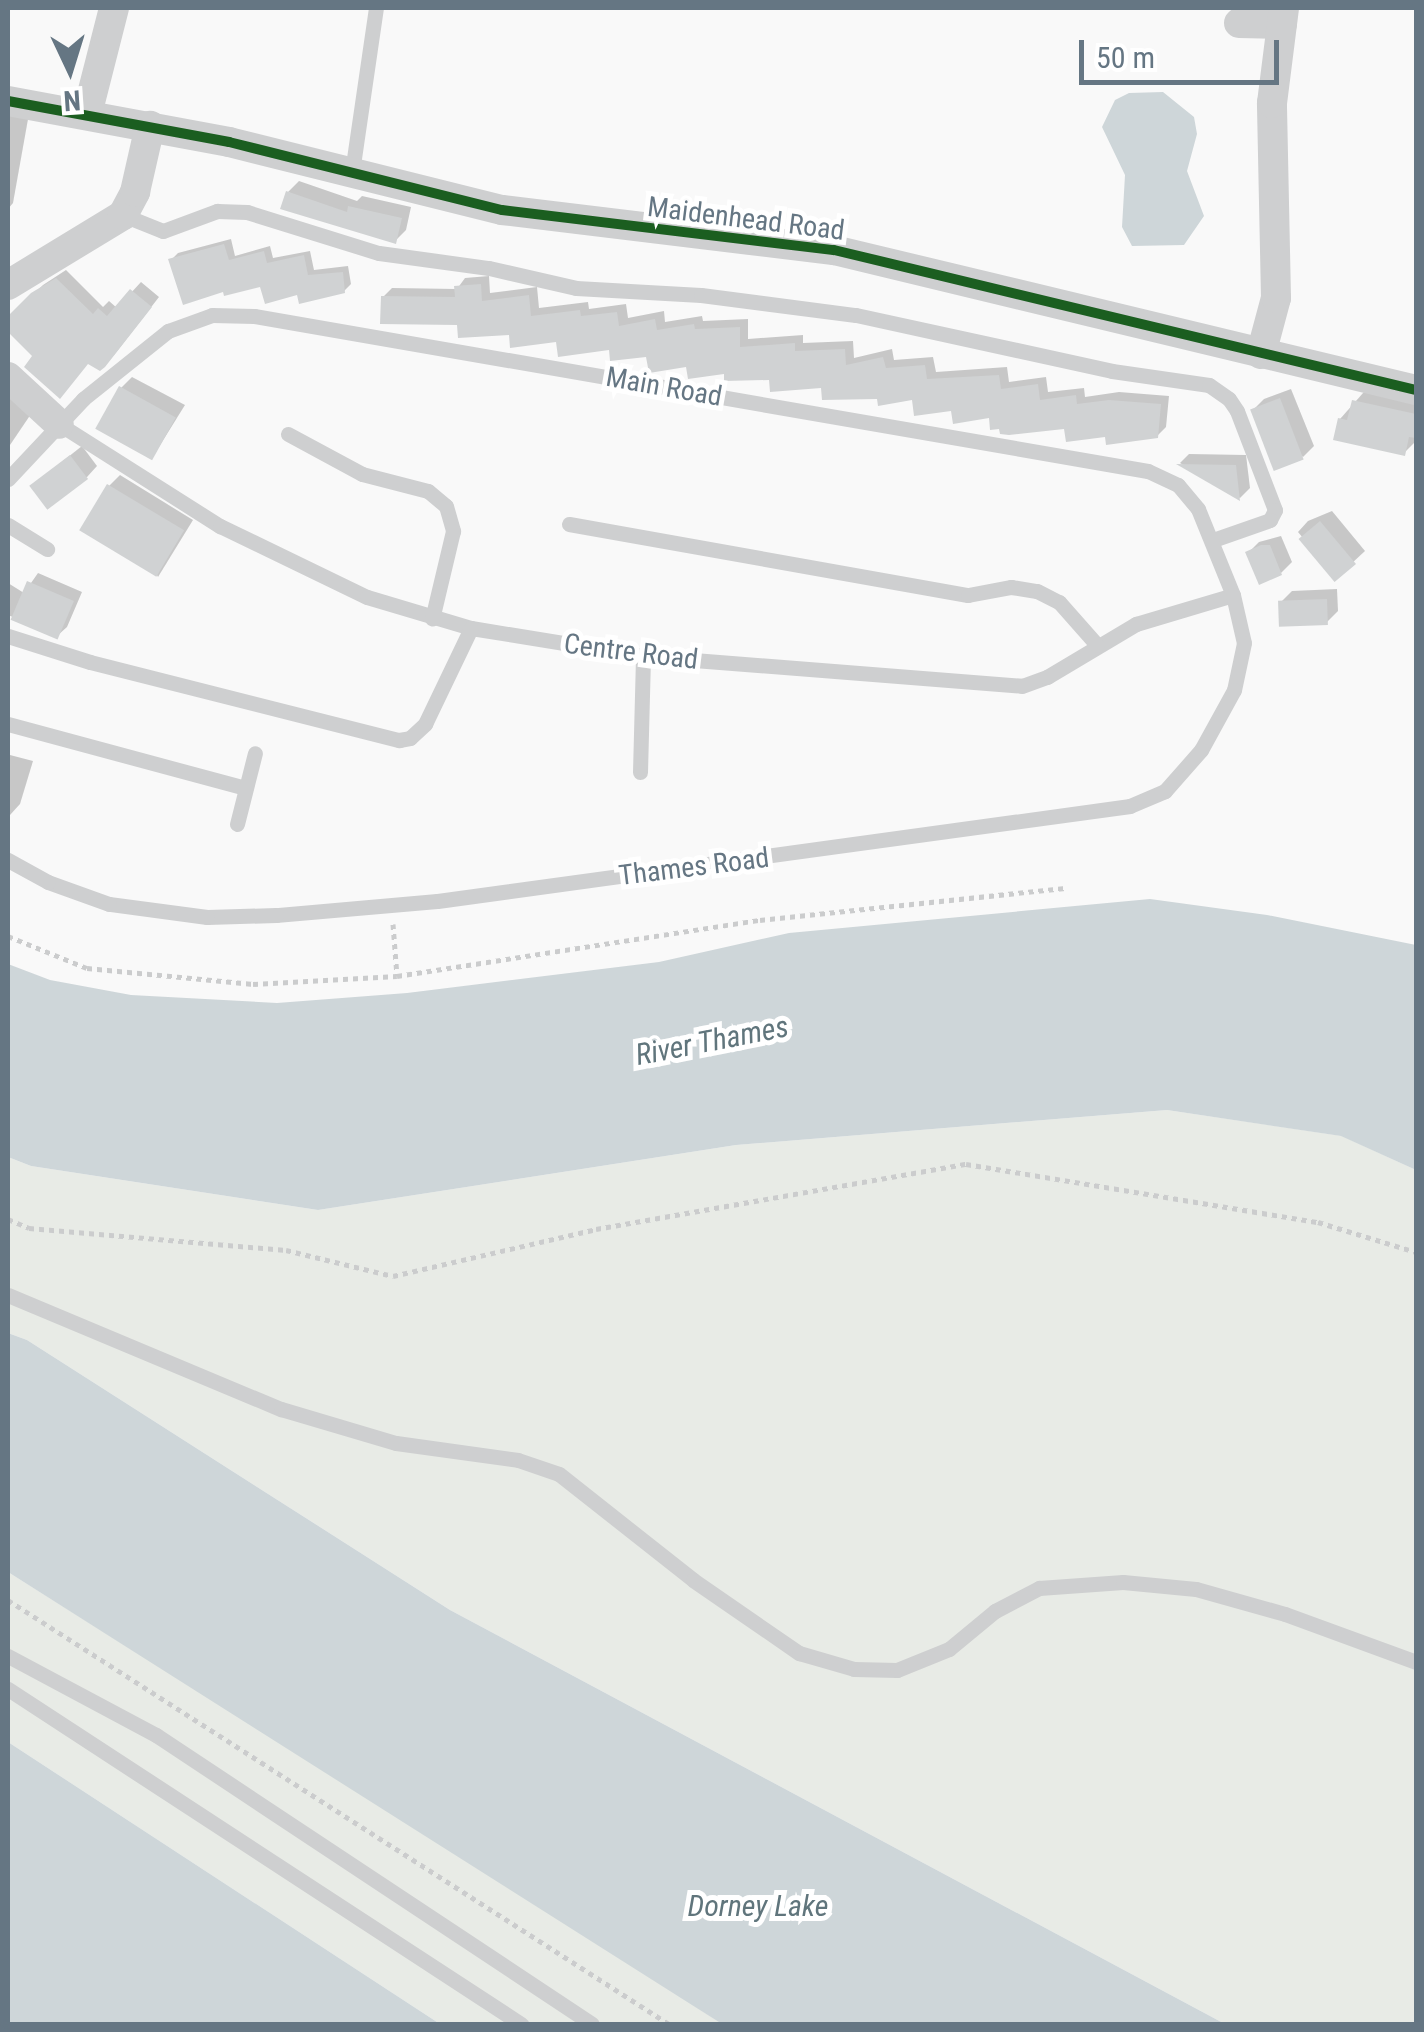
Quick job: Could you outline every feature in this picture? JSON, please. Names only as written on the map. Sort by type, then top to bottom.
[{"type":"street","points":[[88,114],[114,8]]},
{"type":"street","points":[[1239,23],[1283,16],[1272,104],[1276,298],[1261,354]]},
{"type":"street","name":"Maidenhead Road","points":[[8,101],[150,126],[551,219],[739,236],[834,250],[1416,390]]},
{"type":"street","points":[[8,285],[123,215],[134,192],[150,126]]},
{"type":"street","points":[[8,376],[59,424]]},
{"type":"lane","points":[[352,172],[376,8]]},
{"type":"lane","points":[[123,215],[164,231],[217,211],[247,212],[346,246],[489,268],[556,285],[687,294],[856,314],[1112,371],[1210,385],[1230,399],[1237,411],[1275,510],[1264,523],[1213,540]]},
{"type":"lane","name":"Main Road","points":[[59,424],[110,375],[168,331],[212,315],[254,316],[1126,465],[1178,486],[1198,509],[1233,595]]},
{"type":"lane","points":[[8,480],[59,424]]},
{"type":"lane","name":"Centre Road","points":[[59,424],[144,482],[252,544],[339,585],[432,619],[643,656],[1009,686],[1034,684],[1136,624],[1233,595]]},
{"type":"lane","points":[[288,434],[362,474],[428,491],[446,506],[453,531],[432,619]]},
{"type":"lane","points":[[8,524],[47,549]]},
{"type":"lane","points":[[569,524],[968,595],[1011,587],[1037,591],[1059,602],[1096,646]]},
{"type":"lane","name":"Thames Road","points":[[8,860],[78,894],[171,914],[238,916],[392,906],[1142,804],[1165,791],[1188,767],[1234,690],[1244,643],[1233,595]]},
{"type":"lane","points":[[8,636],[90,662],[399,740],[410,738],[425,724],[471,628]]},
{"type":"lane","points":[[640,772],[643,656]]},
{"type":"lane","points":[[8,724],[246,788]]},
{"type":"lane","points":[[236,824],[255,753]]},
{"type":"lane","points":[[8,1295],[280,1410],[396,1444],[518,1460],[558,1474],[694,1580],[799,1653],[854,1669],[897,1670],[948,1649],[995,1611],[1039,1588],[1122,1582],[1214,1594],[1285,1614],[1416,1662]]},
{"type":"lane","points":[[8,1656],[156,1735],[592,2024]]},
{"type":"lane","points":[[8,1689],[521,2024]]},
{"type":"path","points":[[8,936],[87,968],[253,984],[397,976],[760,920],[1065,888]]},
{"type":"path","points":[[392,906],[397,976]]},
{"type":"path","points":[[8,1219],[29,1228],[286,1250],[393,1276],[596,1230],[966,1164],[1318,1222],[1416,1252]]},
{"type":"path","points":[[8,1600],[670,2024]]},
{"type":"shaded area","points":[[1167,1110],[1342,1136],[1416,1170],[1416,2024],[1225,2024],[450,1610],[27,1340],[8,1333],[8,1157],[31,1166],[318,1210],[736,1145]]},
{"type":"shaded area","points":[[8,1572],[606,1947],[722,2024],[440,2024],[8,1742]]},
{"type":"water","points":[[1163,92],[1194,117],[1197,134],[1187,171],[1204,216],[1184,245],[1132,246],[1122,227],[1125,175],[1102,127],[1115,100],[1129,93]]},
{"type":"water","name":"River Thames","points":[[1150,899],[1267,915],[1416,945],[1416,1170],[1341,1136],[1167,1110],[736,1145],[318,1210],[31,1166],[8,1157],[8,964],[50,980],[131,995],[277,1003],[407,993],[659,962],[789,933]]},
{"type":"water","name":"Dorney Lake","points":[[8,1333],[27,1340],[450,1610],[1225,2024],[722,2024],[8,1572]]},
{"type":"water","points":[[8,1742],[440,2024],[8,2024]]},
{"type":"building","points":[[286,191],[347,212],[348,206],[402,218],[396,244],[280,209]]},
{"type":"building","points":[[224,244],[229,260],[264,251],[267,263],[304,255],[308,275],[343,272],[345,293],[299,304],[297,295],[265,304],[260,287],[224,296],[223,292],[183,305],[168,259]]},
{"type":"building","points":[[56,278],[93,314],[98,308],[107,316],[130,289],[152,307],[105,367],[100,371],[88,364],[60,399],[24,367],[32,356],[8,332],[8,316],[31,293]]},
{"type":"building","points":[[481,284],[482,301],[529,295],[531,316],[580,310],[581,316],[617,312],[619,326],[655,319],[657,330],[694,324],[695,329],[740,327],[740,347],[795,343],[795,351],[845,349],[846,365],[883,357],[886,368],[925,365],[927,379],[999,375],[1001,389],[1038,384],[1040,400],[1076,395],[1077,404],[1109,400],[1161,404],[1158,438],[1106,445],[1105,437],[1066,442],[1064,429],[1000,434],[999,429],[990,430],[989,418],[953,424],[951,411],[914,416],[912,400],[878,406],[877,399],[822,400],[821,388],[770,392],[769,380],[724,381],[724,374],[688,379],[686,367],[649,373],[646,357],[610,361],[609,350],[558,357],[556,342],[510,348],[509,335],[458,338],[457,325],[380,324],[381,296],[455,297],[454,286]]},
{"type":"building","points":[[119,386],[176,418],[152,460],[95,429]]},
{"type":"building","points":[[1280,398],[1304,460],[1274,471],[1250,409]]},
{"type":"building","points":[[1352,400],[1416,414],[1416,438],[1409,437],[1405,456],[1333,440],[1338,418],[1347,420]]},
{"type":"building","points":[[70,455],[88,479],[47,510],[29,486]]},
{"type":"building","points":[[1176,464],[1236,465],[1240,501]]},
{"type":"building","points":[[107,484],[184,530],[156,577],[79,530]]},
{"type":"building","points":[[1320,521],[1356,564],[1335,582],[1299,539]]},
{"type":"building","points":[[1270,545],[1282,575],[1259,585],[1245,552]]},
{"type":"building","points":[[27,581],[74,601],[58,640],[11,620]]},
{"type":"building","points":[[1327,599],[1328,625],[1279,627],[1278,601]]},
{"type":"cycle path","points":[[8,101],[229,142],[502,210],[834,250],[1416,390]]}]
